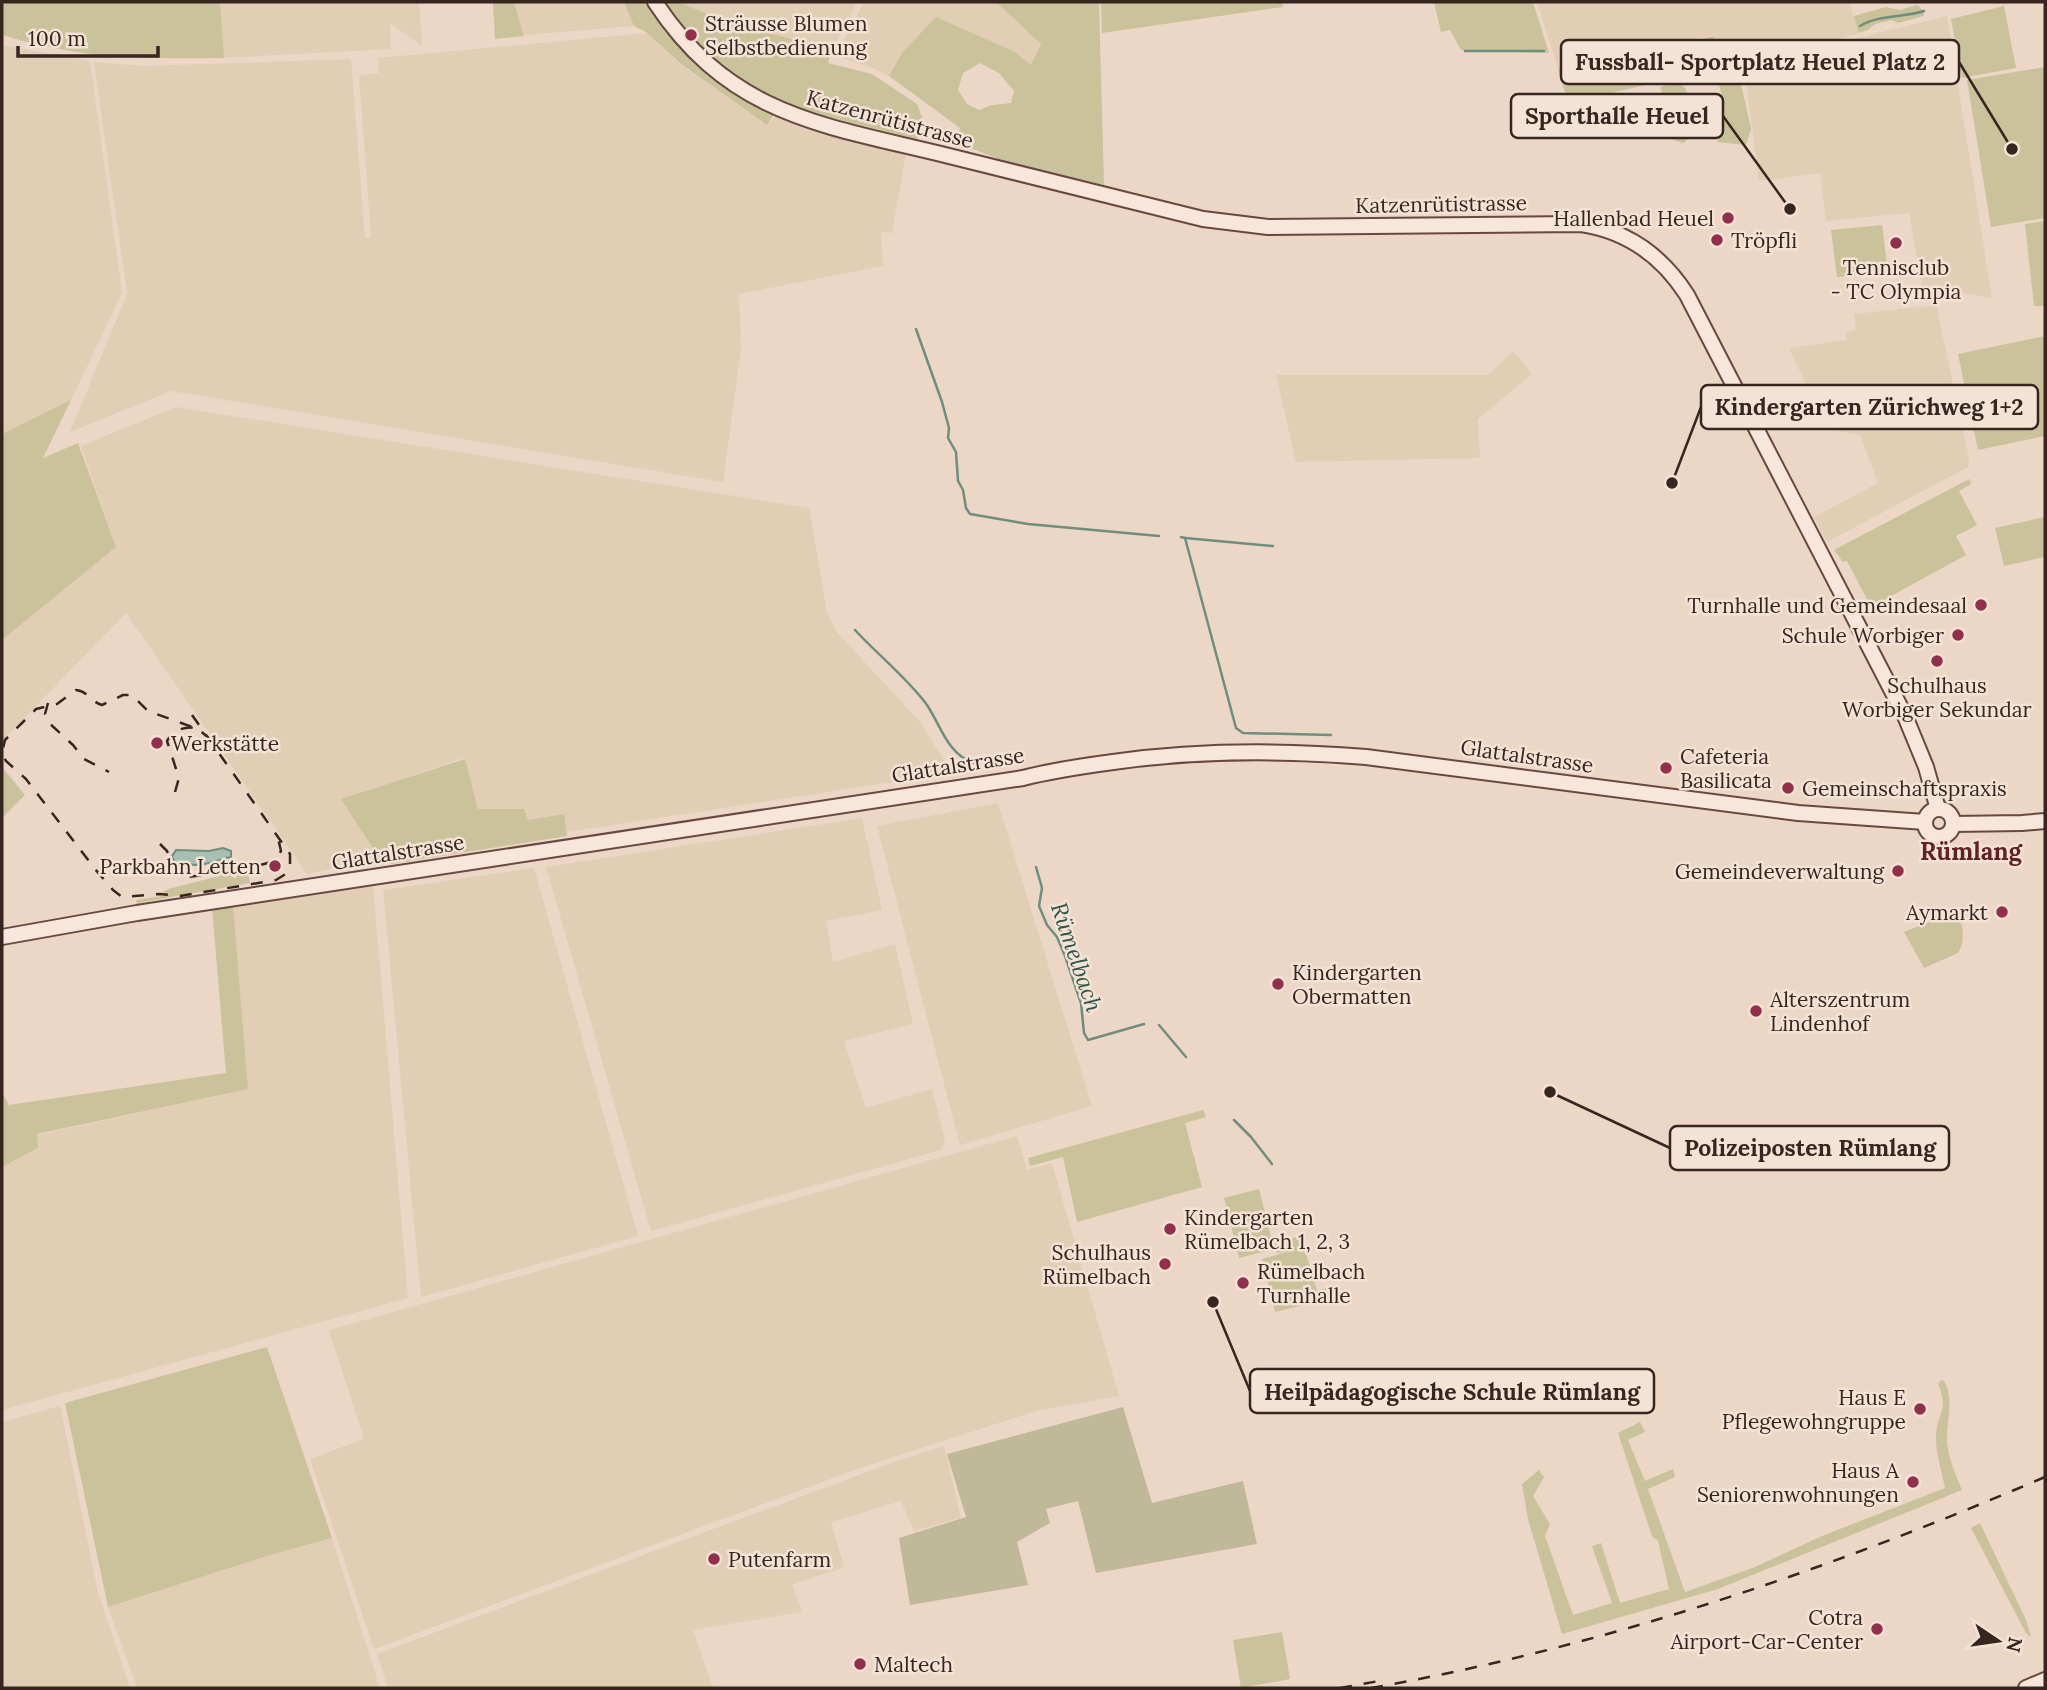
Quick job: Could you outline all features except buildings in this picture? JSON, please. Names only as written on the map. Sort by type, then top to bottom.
[{"type":"street","name":"Katzenrütistrasse","points":[[655,2],[676,31],[712,69],[742,91],[773,107],[833,129],[1006,172],[1236,225],[1581,224],[1626,236],[1651,253],[1682,288],[1905,716],[1926,767],[1938,809]]},
{"type":"street","name":"Glattalstrasse","points":[[2,937],[189,905],[1023,778],[1084,766],[1160,755],[1225,751],[1309,752],[1366,757],[1798,813],[1925,822]]},
{"type":"street","points":[[1938,809],[1947,811],[1953,824],[1951,831],[1940,837],[1928,831],[1925,822],[1930,812],[1938,809]]},
{"type":"street","points":[[1953,824],[2045,821]]},
{"type":"street","points":[[2026,1688],[2045,1680]]},
{"type":"shaded area","points":[[3,2],[220,2],[224,58],[112,56],[31,43],[2,35]]},
{"type":"shaded area","points":[[220,2],[419,2],[422,46],[390,23],[391,49],[223,58]]},
{"type":"shaded area","points":[[493,2],[514,2],[524,36],[495,39]]},
{"type":"shaded area","points":[[514,2],[624,2],[634,26],[524,35]]},
{"type":"shaded area","points":[[624,2],[679,2],[721,20],[832,50],[828,63],[872,74],[917,104],[922,117],[921,135],[907,143],[780,106],[767,125],[681,64],[646,32],[634,26]]},
{"type":"shaded area","points":[[679,2],[857,2],[832,50],[722,20]]},
{"type":"shaded area","points":[[864,2],[996,2],[1041,44],[1031,65],[1015,52],[977,36],[902,53],[889,76],[842,58],[839,49]]},
{"type":"shaded area","points":[[996,2],[1099,2],[1104,185],[1009,163],[955,142],[960,128],[889,76],[902,53],[936,17],[1015,52],[1031,65],[1041,44]],"holes":[[[980,63],[999,73],[1014,91],[1011,103],[992,105],[979,110],[967,104],[958,90],[963,73]]]},
{"type":"shaded area","points":[[1101,2],[1282,2],[1283,7],[1102,33]]},
{"type":"shaded area","points":[[1434,2],[1533,2],[1549,53],[1461,50],[1450,30],[1441,32]]},
{"type":"shaded area","points":[[1537,2],[1850,2],[1858,34],[1722,67],[1713,35],[1558,69]]},
{"type":"shaded area","points":[[1917,5],[1924,11],[1924,16],[1898,23],[1892,20],[1875,24],[1858,33],[1854,16],[1886,7],[1900,10]]},
{"type":"shaded area","points":[[2004,6],[2016,68],[1962,78],[1951,19]]},
{"type":"shaded area","points":[[1947,16],[1992,298],[1922,286],[1909,213],[1826,221],[1820,173],[1759,181],[1744,66]]},
{"type":"shaded area","points":[[647,33],[680,64],[767,125],[777,115],[836,135],[906,152],[892,233],[881,232],[883,266],[739,294],[741,349],[723,482],[171,391],[70,432],[127,294],[94,62],[143,66],[351,59],[365,238],[371,237],[359,75],[379,73],[378,58]]},
{"type":"shaded area","points":[[1714,36],[1722,67],[1568,103],[1558,69]]},
{"type":"shaded area","points":[[2,45],[90,61],[122,293],[71,400],[2,434]]},
{"type":"shaded area","points":[[2045,67],[2045,218],[1991,227],[1967,80]]},
{"type":"shaded area","points":[[1733,70],[1739,75],[1751,129],[1746,145],[1717,142],[1725,114],[1716,74]]},
{"type":"shaded area","points":[[1678,82],[1686,89],[1691,137],[1683,143],[1674,140],[1671,118],[1660,87]]},
{"type":"shaded area","points":[[2045,221],[2045,306],[2034,306],[2025,224]]},
{"type":"shaded area","points":[[1882,225],[1888,272],[1837,277],[1831,230]]},
{"type":"shaded area","points":[[1936,305],[1969,458],[1968,467],[1827,542],[1814,517],[1878,483],[1860,435],[1827,429],[1789,348],[1847,340],[1846,332],[1856,330],[1854,314]]},
{"type":"shaded area","points":[[2045,336],[2045,436],[1978,450],[1958,354]]},
{"type":"shaded area","points":[[1513,351],[1532,374],[1478,419],[1480,458],[1296,462],[1276,375],[1488,375]]},
{"type":"shaded area","points":[[71,400],[43,458],[78,443],[116,547],[2,640],[2,434]]},
{"type":"shaded area","points":[[176,407],[809,508],[827,612],[836,631],[920,722],[952,773],[567,832],[563,814],[528,820],[524,809],[478,809],[464,758],[342,799],[379,859],[307,874],[126,613],[2,741],[2,640],[116,547],[81,446]]},
{"type":"shaded area","points":[[1969,479],[1971,484],[1959,491],[1977,525],[1956,536],[1966,555],[1871,607],[1847,561],[1843,562],[1834,550]]},
{"type":"shaded area","points":[[2045,517],[2045,557],[2004,566],[1995,528]]},
{"type":"shaded area","points":[[465,759],[478,809],[524,809],[528,820],[564,814],[567,836],[391,864],[379,858],[341,799]]},
{"type":"shaded area","points":[[2,767],[25,795],[2,818]]},
{"type":"shaded area","points":[[998,803],[1092,1106],[960,1145],[877,826]]},
{"type":"shaded area","points":[[862,818],[882,910],[826,921],[833,962],[895,944],[913,1024],[844,1041],[866,1108],[932,1089],[945,1140],[941,1150],[651,1231],[546,867]]},
{"type":"shaded area","points":[[223,848],[231,851],[231,857],[204,864],[190,864],[183,870],[176,866],[172,856],[176,850],[209,851]]},
{"type":"shaded area","points":[[534,868],[638,1236],[421,1297],[383,890]]},
{"type":"shaded area","points":[[248,871],[250,883],[137,903],[136,900],[163,896],[164,891],[172,888],[231,873],[234,879]]},
{"type":"shaded area","points":[[373,885],[408,1298],[2,1410],[2,1167],[37,1149],[37,1135],[248,1089],[233,905]]},
{"type":"shaded area","points":[[233,905],[248,1089],[37,1134],[38,1148],[2,1167],[2,1092],[9,1105],[226,1073],[212,908]]},
{"type":"shaded area","points":[[1959,910],[1963,938],[1958,953],[1924,968],[1904,932]]},
{"type":"shaded area","points":[[1203,1110],[1206,1117],[1185,1123],[1202,1187],[1077,1222],[1063,1157],[1030,1166],[1028,1158]]},
{"type":"shaded area","points":[[1017,1136],[1027,1170],[1052,1163],[1119,1396],[1036,1411],[857,1469],[374,1649],[310,1459],[364,1439],[329,1330]]},
{"type":"shaded area","points":[[1259,1189],[1274,1249],[1239,1258],[1224,1198]]},
{"type":"shaded area","points":[[1301,1236],[1317,1291],[1330,1287],[1333,1298],[1314,1303],[1312,1292],[1315,1291],[1305,1293],[1307,1304],[1275,1312],[1262,1259],[1287,1252],[1277,1253],[1274,1243]]},
{"type":"shaded area","points":[[267,1347],[332,1538],[108,1607],[65,1403]]},
{"type":"shaded area","points":[[1941,1380],[1944,1381],[1949,1396],[1948,1448],[1962,1490],[1718,1589],[1562,1634],[1528,1519],[1522,1484],[1539,1470],[1544,1477],[1533,1496],[1550,1524],[1545,1536],[1573,1615],[1612,1603],[1592,1546],[1601,1543],[1620,1603],[1669,1589],[1658,1541],[1652,1536],[1618,1433],[1640,1422],[1645,1432],[1628,1440],[1645,1481],[1673,1469],[1675,1477],[1648,1489],[1685,1592],[1755,1567],[1822,1536],[1945,1488],[1936,1438],[1943,1406],[1938,1384]]},
{"type":"shaded area","points":[[60,1406],[98,1592],[130,1688],[2,1688],[2,1422]]},
{"type":"shaded area","points":[[1123,1407],[1152,1503],[1243,1481],[1257,1544],[1096,1573],[1078,1501],[1046,1509],[1050,1523],[1017,1542],[1028,1585],[910,1605],[899,1538],[966,1517],[947,1454]]},
{"type":"shaded area","points":[[944,1446],[961,1518],[914,1531],[901,1501],[831,1522],[844,1567],[792,1585],[802,1612],[693,1630],[713,1688],[388,1688],[377,1654],[891,1463]]},
{"type":"shaded area","points":[[1980,1523],[2026,1620],[2031,1637],[2026,1633],[1971,1528]]},
{"type":"shaded area","points":[[332,1538],[380,1688],[137,1688],[108,1607]]},
{"type":"shaded area","points":[[1282,1632],[1290,1679],[1241,1688],[1233,1640]]},
{"type":"waterway","points":[[1860,26],[1875,20],[1924,11]]},
{"type":"waterway","points":[[1465,51],[1544,51]]},
{"type":"waterway","points":[[916,329],[942,402],[949,428],[948,438],[956,452],[958,481],[970,514],[1028,524],[1159,536]]},
{"type":"waterway","points":[[1181,537],[1185,538],[1236,728],[1243,733],[1331,735]]},
{"type":"waterway","points":[[1185,538],[1273,546]]},
{"type":"waterway","name":"Rümelbach","points":[[855,630],[919,695],[951,747],[974,763]]},
{"type":"waterway","name":"Rümelbach","points":[[1036,867],[1042,888],[1039,906],[1065,956],[1081,1003],[1084,1033],[1088,1040],[1144,1024]]},
{"type":"waterway","name":"Rümelbach","points":[[1159,1025],[1186,1057]]},
{"type":"waterway","name":"Rümelbach","points":[[1234,1120],[1272,1164]]},
{"type":"railway","points":[[192,715],[290,854],[290,867],[276,880],[180,896],[160,894],[122,897],[95,869],[26,779],[6,761],[2,753],[5,740],[36,709],[57,704],[76,690],[84,692],[102,705],[123,695],[132,695],[148,711],[198,729],[210,739]]},
{"type":"railway","points":[[48,703],[45,714],[48,722],[84,759],[109,772]]},
{"type":"railway","points":[[175,792],[179,778],[167,741],[179,730],[195,728]]},
{"type":"railway","points":[[160,844],[167,851],[175,872],[187,877],[243,870],[271,862],[281,851],[278,838]]},
{"type":"railway","points":[[1371,1688],[1544,1651],[1714,1602],[1881,1543],[2045,1477]]},
{"type":"railway","points":[[1340,1688],[1379,1681]]},
{"type":"place","name":"Sträusse Blumen Selbstbedienung","points":[[691,35]]},
{"type":"place","name":"Fussball- Sportplatz Heuel Platz 2","points":[[2012,149]]},
{"type":"place","name":"Sporthalle Heuel","points":[[1790,209]]},
{"type":"place","name":"Hallenbad Heuel","points":[[1728,218]]},
{"type":"place","name":"Tröpfli","points":[[1717,240]]},
{"type":"place","name":"Tennisclub - TC Olympia","points":[[1896,243]]},
{"type":"place","name":"Kindergarten Zürichweg 1+2","points":[[1672,483]]},
{"type":"place","name":"Turnhalle und Gemeindesaal","points":[[1981,605]]},
{"type":"place","name":"Schule Worbiger","points":[[1958,635]]},
{"type":"place","name":"Schulhaus Worbiger Sekundar","points":[[1937,661]]},
{"type":"place","name":"Werkstätte","points":[[157,743]]},
{"type":"place","name":"Cafeteria Basilicata","points":[[1666,768]]},
{"type":"place","name":"Gemeinschaftspraxis","points":[[1788,788]]},
{"type":"place","name":"Parkbahn Letten","points":[[275,866]]},
{"type":"place","name":"Gemeindeverwaltung","points":[[1898,871]]},
{"type":"place","name":"Aymarkt","points":[[2002,912]]},
{"type":"place","name":"Kindergarten Obermatten","points":[[1278,984]]},
{"type":"place","name":"Alterszentrum Lindenhof","points":[[1756,1011]]},
{"type":"place","name":"Polizeiposten Rümlang","points":[[1550,1092]]},
{"type":"place","name":"Kindergarten Rümelbach 1, 2, 3","points":[[1170,1229]]},
{"type":"place","name":"Schulhaus Rümelbach","points":[[1165,1264]]},
{"type":"place","name":"Rümelbach Turnhalle","points":[[1243,1283]]},
{"type":"place","name":"Heilpädagogische Schule Rümlang","points":[[1213,1302]]},
{"type":"place","name":"Haus E Pflegewohngruppe","points":[[1920,1409]]},
{"type":"place","name":"Haus A Seniorenwohnungen","points":[[1913,1482]]},
{"type":"place","name":"Putenfarm","points":[[714,1559]]},
{"type":"place","name":"Cotra Airport-Car-Center","points":[[1877,1629]]},
{"type":"place","name":"Maltech","points":[[860,1664]]},
{"type":"district","name":"Rümlang","points":[[1971,851]]}]
